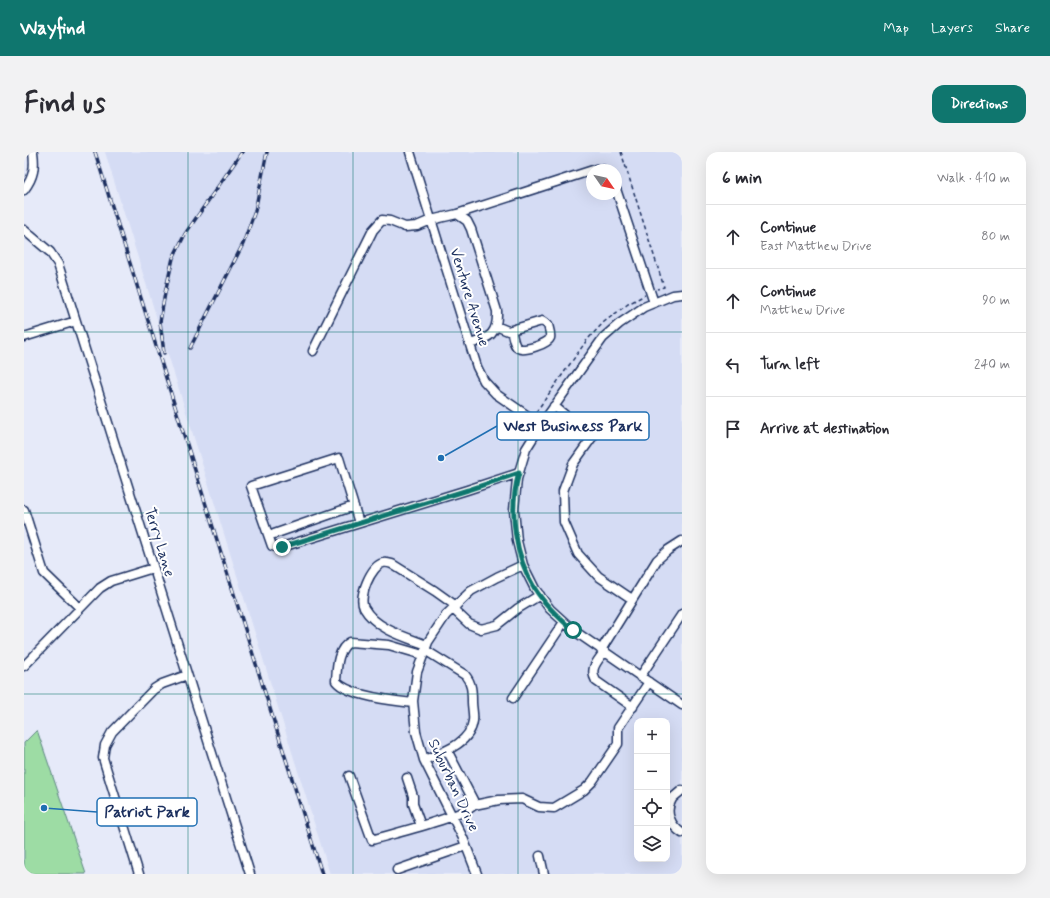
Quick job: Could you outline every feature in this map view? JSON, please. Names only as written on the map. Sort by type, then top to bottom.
[{"type":"street","points":[[24,190],[29,183],[35,166],[33,152]]},
{"type":"street","name":"Venture Avenue","points":[[410,152],[470,344],[484,381],[496,394],[541,425]]},
{"type":"street","points":[[314,351],[364,248],[378,224],[382,220],[390,221],[405,227],[417,226],[431,220],[457,214],[586,171]]},
{"type":"street","points":[[620,200],[654,303]]},
{"type":"street","points":[[457,214],[467,221],[471,229],[497,311],[498,322],[491,335],[485,339],[470,344]]},
{"type":"street","name":"Terry Lane","points":[[24,230],[50,252],[58,264],[250,874]]},
{"type":"street","points":[[682,294],[673,295],[644,307],[619,324],[603,338],[554,406],[526,449],[517,479],[514,510],[517,541],[523,565],[535,589],[550,609],[573,630],[682,705]]},
{"type":"street","points":[[24,337],[76,321]]},
{"type":"street","points":[[496,326],[508,331],[511,330],[542,321],[548,325],[551,336],[549,340],[544,343],[524,350],[519,349],[516,346],[511,330]]},
{"type":"street","points":[[554,406],[590,432],[593,436],[573,464],[562,491],[564,522],[578,554],[598,576],[632,599]]},
{"type":"street","points":[[359,524],[339,458],[251,486],[272,546],[276,548],[359,524],[519,473]]},
{"type":"street","points":[[274,534],[354,506]]},
{"type":"street","points":[[24,510],[44,573],[80,608]]},
{"type":"street","points":[[632,707],[596,681],[592,670],[632,599],[657,560],[668,550],[682,541]]},
{"type":"street","points":[[424,760],[459,744],[465,739],[473,721],[472,688],[465,675],[425,650],[385,628],[371,617],[363,607],[362,600],[365,586],[372,574],[381,564],[385,562],[401,568],[454,607],[469,624],[481,629],[497,625],[517,609],[540,595]]},
{"type":"street","name":"Suburban Drive","points":[[477,874],[466,846],[424,760],[416,732],[413,703],[417,672],[425,650],[446,615],[471,591],[523,565]]},
{"type":"street","points":[[24,666],[100,588],[111,580],[153,568]]},
{"type":"street","points":[[640,677],[682,614]]},
{"type":"street","points":[[513,698],[564,622]]},
{"type":"street","points":[[389,645],[393,632]]},
{"type":"street","points":[[413,703],[388,700],[350,691],[340,686],[336,681],[338,664],[342,650],[346,644],[350,642],[425,650]]},
{"type":"street","points":[[139,874],[103,758],[105,745],[112,732],[154,689],[162,684],[187,675]]},
{"type":"street","points":[[349,776],[372,840],[452,816],[471,808],[474,805],[499,800],[522,799],[539,807],[554,808],[584,790],[592,782],[618,744],[618,728],[649,682]]},
{"type":"street","points":[[446,750],[473,800],[474,805]]},
{"type":"street","points":[[407,778],[413,796],[413,804],[421,826]]},
{"type":"street","points":[[682,790],[672,799],[669,808],[669,818],[675,828],[682,833]]},
{"type":"street","points":[[397,870],[466,846]]},
{"type":"street","points":[[540,856],[544,874]]},
{"type":"path","points":[[532,419],[587,340],[604,322],[628,304],[664,286],[621,152]]},
{"type":"shaded area","points":[[105,152],[682,152],[682,874],[330,874]]},
{"type":"green space","points":[[37,730],[86,874],[24,874],[24,743]]},
{"type":"railway","points":[[95,152],[322,874]]},
{"type":"railway","points":[[164,353],[160,322],[173,258],[185,234],[242,152]]},
{"type":"railway","points":[[190,348],[243,244],[255,211],[267,152]]},
{"type":"place","name":"West Business Park","points":[[441,458]]},
{"type":"place","name":"Patriot Park","points":[[44,808]]},
{"type":"route","points":[[282,547],[519,473],[514,510],[517,541],[523,565],[535,589],[550,609],[573,630]]}]
